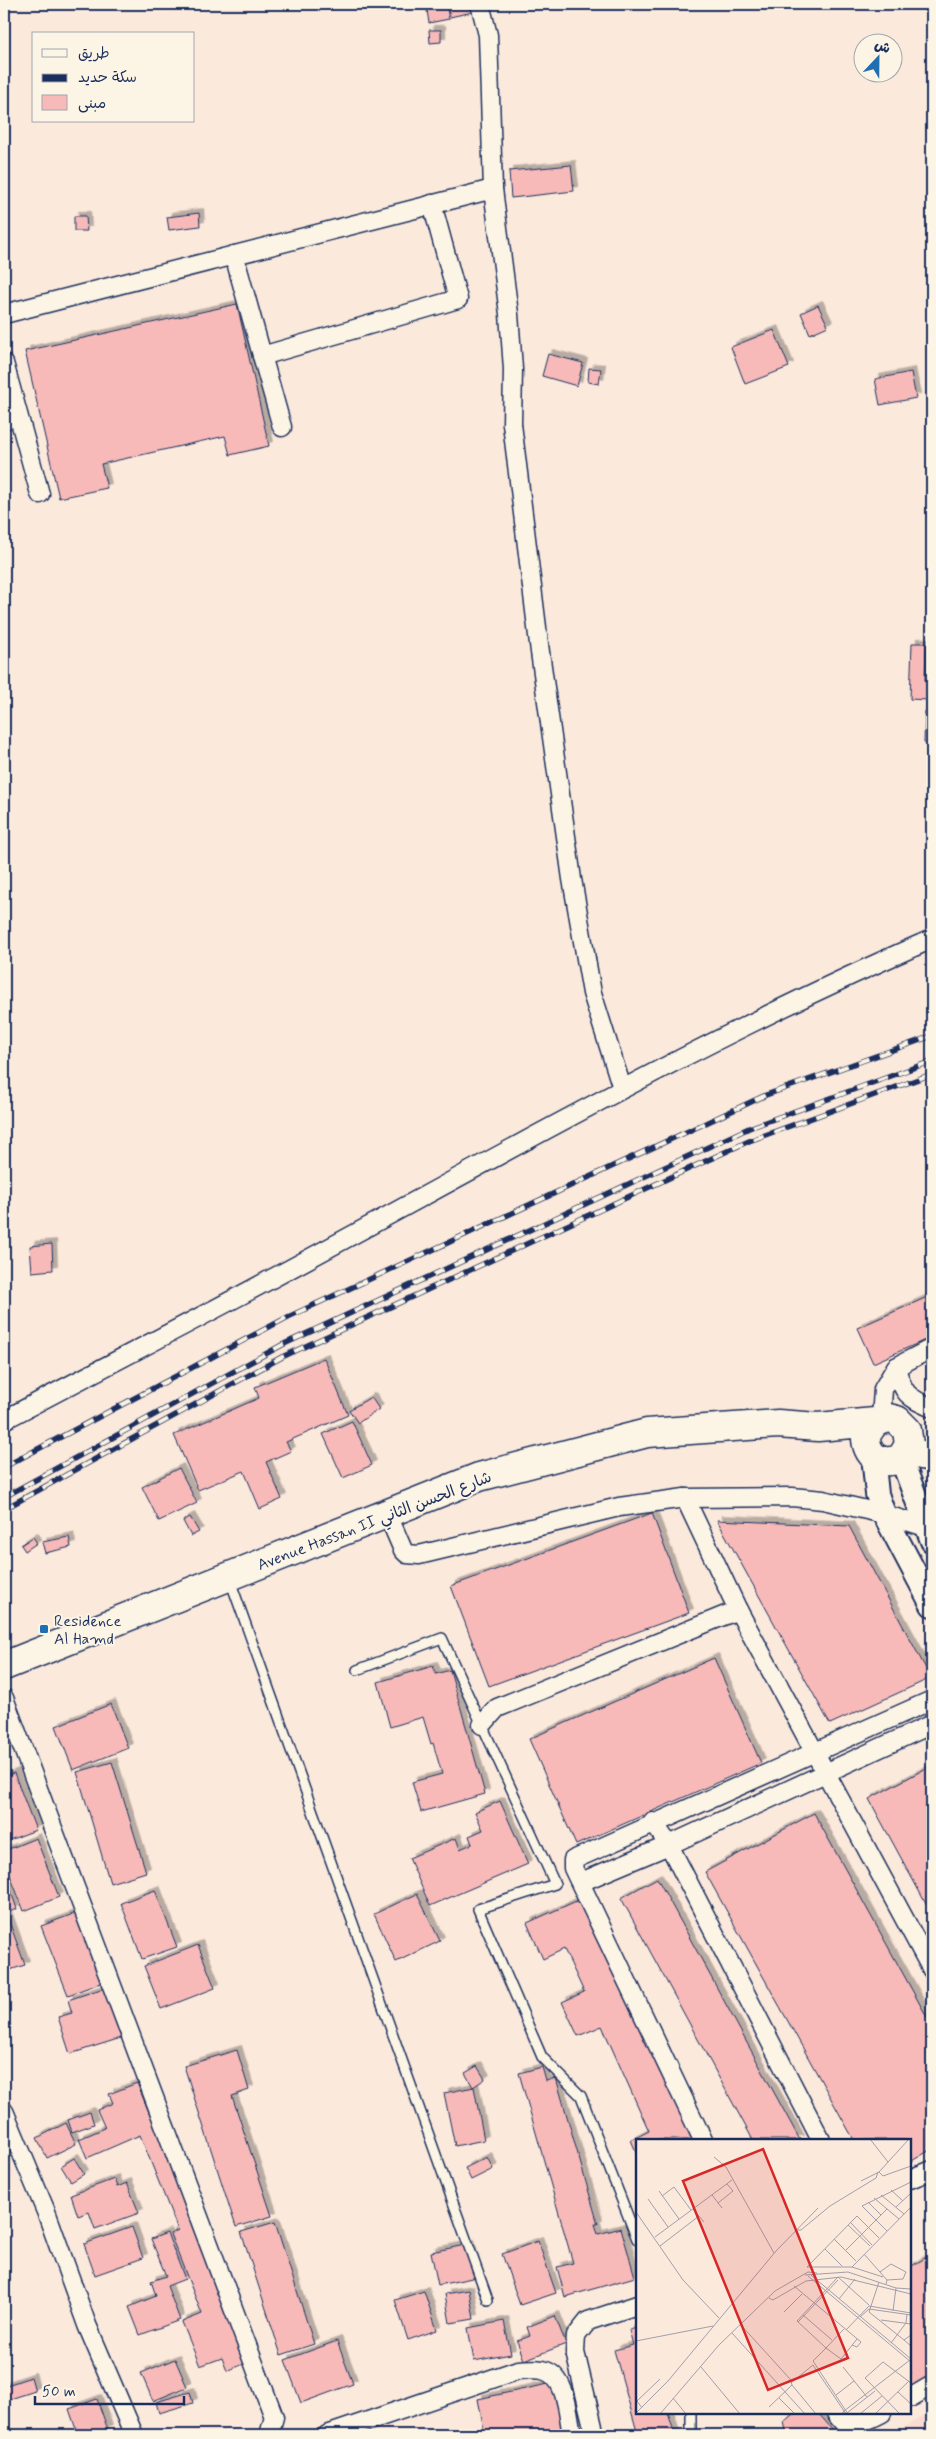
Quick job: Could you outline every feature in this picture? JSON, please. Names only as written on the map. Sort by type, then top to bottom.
[{"type":"main road","name":"Avenue Hassan II شارع الحسن الثاني","points":[[4,1666],[388,1515],[479,1477],[647,1433],[778,1424],[818,1427],[874,1435],[896,1420],[912,1449]]},
{"type":"main road","name":"Avenue Hassan II شارع الحسن الثاني","points":[[874,1435],[886,1462],[912,1449],[932,1443]]},
{"type":"street","points":[[480,4],[488,35],[493,189],[510,323],[513,369],[512,424],[540,652],[568,849],[592,993],[622,1088]]},
{"type":"street","points":[[4,314],[493,189]]},
{"type":"street","points":[[262,356],[458,299],[432,204]]},
{"type":"street","points":[[234,255],[282,428]]},
{"type":"street","points":[[4,363],[11,418],[40,494]]},
{"type":"street","points":[[4,1420],[273,1278],[622,1088],[817,991],[930,944]]},
{"type":"street","points":[[932,1348],[896,1367],[883,1389],[874,1435],[877,1494],[884,1514],[932,1606]]},
{"type":"street","points":[[896,1367],[901,1388],[916,1401],[932,1408]]},
{"type":"street","points":[[912,1449],[930,1532]]},
{"type":"street","points":[[685,1498],[738,1610],[932,1970]]},
{"type":"street","points":[[388,1515],[403,1550],[408,1554],[419,1555],[619,1507],[685,1498],[792,1498],[850,1505],[884,1514],[930,1532]]},
{"type":"street","points":[[482,1725],[497,1708],[738,1610]]},
{"type":"street","points":[[4,1698],[274,2417],[269,2435]]},
{"type":"street","points":[[704,2139],[573,1868],[574,1859],[815,1750],[932,1700]]},
{"type":"street","points":[[581,1882],[827,1774],[932,1724]]},
{"type":"street","points":[[653,1822],[669,1845],[820,2139]]},
{"type":"street","points":[[4,2111],[47,2214],[87,2325],[134,2435]]},
{"type":"street","points":[[911,2179],[932,2170]]},
{"type":"street","points":[[595,2435],[575,2352],[576,2336],[588,2321],[636,2305]]},
{"type":"street","points":[[327,2435],[518,2370],[543,2370],[554,2376],[562,2387],[572,2435]]},
{"type":"street","points":[[911,2397],[932,2385]]},
{"type":"street","points":[[837,2414],[839,2418],[850,2423],[863,2423],[880,2414]]},
{"type":"lane","points":[[229,1576],[488,2300]]},
{"type":"lane","points":[[357,1670],[442,1638],[555,1884],[478,1909],[542,2057],[581,2096],[636,2236]]},
{"type":"lane","points":[[691,2414],[691,2435]]},
{"type":"shaded area","points":[[932,2411],[932,2435],[891,2435]]},
{"type":"building","points":[[426,4],[446,4],[449,19],[429,23]]},
{"type":"building","points":[[447,4],[476,4],[477,11],[450,17]]},
{"type":"building","points":[[429,30],[441,30],[441,42],[430,43]]},
{"type":"building","points":[[571,165],[574,191],[511,198],[509,171]]},
{"type":"building","points":[[199,213],[200,226],[169,230],[167,217]]},
{"type":"building","points":[[74,216],[86,216],[87,231],[74,231]]},
{"type":"building","points":[[237,304],[269,446],[230,455],[225,436],[101,464],[107,488],[59,498],[25,351]]},
{"type":"building","points":[[818,305],[828,326],[810,334],[801,313]]},
{"type":"building","points":[[774,330],[789,367],[745,384],[731,347]]},
{"type":"building","points":[[548,354],[583,363],[577,386],[542,376]]},
{"type":"building","points":[[589,368],[601,369],[599,384],[588,382]]},
{"type":"building","points":[[911,372],[916,398],[880,405],[875,379]]},
{"type":"building","points":[[912,643],[926,643],[925,682],[928,682],[928,700],[910,699]]},
{"type":"building","points":[[925,711],[932,711],[932,744],[924,743]]},
{"type":"building","points":[[52,1244],[53,1270],[32,1272],[30,1246]]},
{"type":"building","points":[[932,1295],[932,1337],[873,1363],[857,1328]]},
{"type":"building","points":[[324,1358],[348,1415],[286,1442],[291,1451],[266,1462],[282,1499],[260,1509],[244,1471],[198,1490],[174,1435],[259,1398],[255,1387]]},
{"type":"building","points":[[371,1397],[379,1409],[358,1423],[349,1410]]},
{"type":"building","points":[[352,1421],[372,1465],[343,1478],[323,1434]]},
{"type":"building","points":[[179,1468],[197,1503],[159,1521],[142,1487]]},
{"type":"building","points":[[652,1513],[689,1613],[489,1686],[451,1586]]},
{"type":"building","points":[[190,1517],[199,1532],[191,1536],[183,1521]]},
{"type":"building","points":[[717,1520],[849,1526],[931,1678],[830,1724]]},
{"type":"building","points":[[33,1537],[37,1543],[25,1551],[21,1545]]},
{"type":"building","points":[[69,1537],[71,1547],[45,1553],[42,1542]]},
{"type":"building","points":[[714,1658],[761,1763],[576,1845],[529,1739]]},
{"type":"building","points":[[433,1666],[436,1674],[450,1670],[485,1794],[421,1812],[412,1782],[442,1774],[433,1743],[431,1744],[423,1717],[390,1727],[378,1682]]},
{"type":"building","points":[[111,1704],[128,1748],[73,1770],[56,1726]]},
{"type":"building","points":[[112,1762],[146,1872],[110,1883],[77,1772]]},
{"type":"building","points":[[932,1765],[932,1915],[869,1799]]},
{"type":"building","points":[[14,1773],[36,1830],[4,1842],[4,1777]]},
{"type":"building","points":[[500,1801],[528,1864],[430,1906],[409,1858],[456,1838],[460,1849],[472,1844],[469,1836],[483,1830],[475,1812]]},
{"type":"building","points":[[814,1813],[932,2026],[932,2149],[911,2161],[911,2139],[853,2139],[705,1872]]},
{"type":"building","points":[[36,1838],[59,1897],[24,1911],[4,1860],[4,1851]]},
{"type":"building","points":[[657,1878],[799,2139],[752,2139],[621,1898]]},
{"type":"building","points":[[7,1880],[17,1909],[6,1913],[25,1965],[4,1972],[4,1881]]},
{"type":"building","points":[[155,1890],[177,1947],[142,1959],[121,1903]]},
{"type":"building","points":[[417,1894],[440,1941],[396,1962],[374,1914]]},
{"type":"building","points":[[583,1898],[692,2139],[636,2139],[636,2152],[631,2140],[649,2131],[602,2026],[578,2036],[562,2002],[584,1992],[564,1949],[543,1959],[527,1923]]},
{"type":"building","points":[[76,1913],[103,1982],[68,1995],[41,1926]]},
{"type":"building","points":[[198,1945],[215,1988],[161,2009],[144,1966]]},
{"type":"building","points":[[104,1988],[121,2038],[70,2054],[58,2017],[72,2013],[68,2000]]},
{"type":"building","points":[[237,2050],[249,2090],[232,2096],[272,2216],[236,2227],[184,2066]]},
{"type":"building","points":[[477,2066],[485,2079],[473,2087],[465,2073]]},
{"type":"building","points":[[542,2067],[546,2081],[556,2078],[598,2224],[595,2224],[598,2234],[621,2228],[635,2277],[565,2297],[557,2267],[573,2263],[519,2073]]},
{"type":"building","points":[[137,2083],[251,2361],[227,2371],[222,2358],[200,2366],[182,2322],[202,2314],[170,2234],[178,2230],[140,2135],[87,2158],[79,2139],[105,2128],[97,2110],[113,2103],[109,2094]]},
{"type":"building","points":[[474,2087],[484,2140],[455,2146],[444,2093]]},
{"type":"building","points":[[90,2112],[94,2124],[72,2132],[68,2120]]},
{"type":"building","points":[[66,2123],[76,2144],[47,2158],[37,2138]]},
{"type":"building","points":[[487,2157],[493,2169],[471,2180],[465,2168]]},
{"type":"building","points":[[74,2158],[84,2174],[71,2182],[61,2166]]},
{"type":"building","points":[[114,2179],[117,2187],[127,2183],[139,2213],[95,2229],[89,2212],[78,2216],[71,2195]]},
{"type":"building","points":[[275,2222],[314,2344],[281,2355],[241,2232]]},
{"type":"building","points":[[132,2227],[143,2258],[95,2275],[84,2244]]},
{"type":"building","points":[[167,2233],[185,2279],[167,2286],[180,2320],[140,2335],[129,2307],[156,2296],[151,2281],[166,2276],[151,2239]]},
{"type":"building","points":[[538,2241],[556,2293],[520,2305],[502,2254]]},
{"type":"building","points":[[470,2244],[477,2277],[438,2285],[431,2252]]},
{"type":"building","points":[[932,2254],[932,2377],[911,2389],[911,2266]]},
{"type":"building","points":[[469,2290],[474,2319],[450,2323],[445,2294]]},
{"type":"building","points":[[424,2291],[437,2330],[408,2340],[395,2300]]},
{"type":"building","points":[[555,2316],[566,2344],[524,2360],[517,2341],[530,2336],[527,2327]]},
{"type":"building","points":[[504,2321],[511,2354],[474,2361],[468,2328]]},
{"type":"building","points":[[636,2328],[636,2414],[668,2414],[675,2435],[638,2435],[614,2350],[633,2345],[629,2330]]},
{"type":"building","points":[[337,2341],[353,2384],[301,2403],[285,2360]]},
{"type":"building","points":[[175,2359],[187,2387],[153,2401],[141,2373]]},
{"type":"building","points":[[31,2377],[35,2391],[4,2401],[4,2386]]},
{"type":"building","points":[[558,2382],[569,2435],[485,2435],[478,2399]]},
{"type":"building","points":[[190,2392],[193,2403],[159,2413],[156,2402]]},
{"type":"building","points":[[97,2399],[108,2430],[94,2435],[78,2435],[69,2409]]},
{"type":"building","points":[[793,2414],[819,2414],[832,2429],[833,2435],[787,2435],[784,2422]]},
{"type":"railway","points":[[4,1467],[288,1317],[766,1095],[932,1036]]},
{"type":"railway","points":[[4,1497],[282,1345],[749,1128],[932,1061]]},
{"type":"railway","points":[[4,1509],[282,1357],[749,1141],[932,1074]]},
{"type":"place","name":"Residence Al Hamd","points":[[44,1629]]}]
